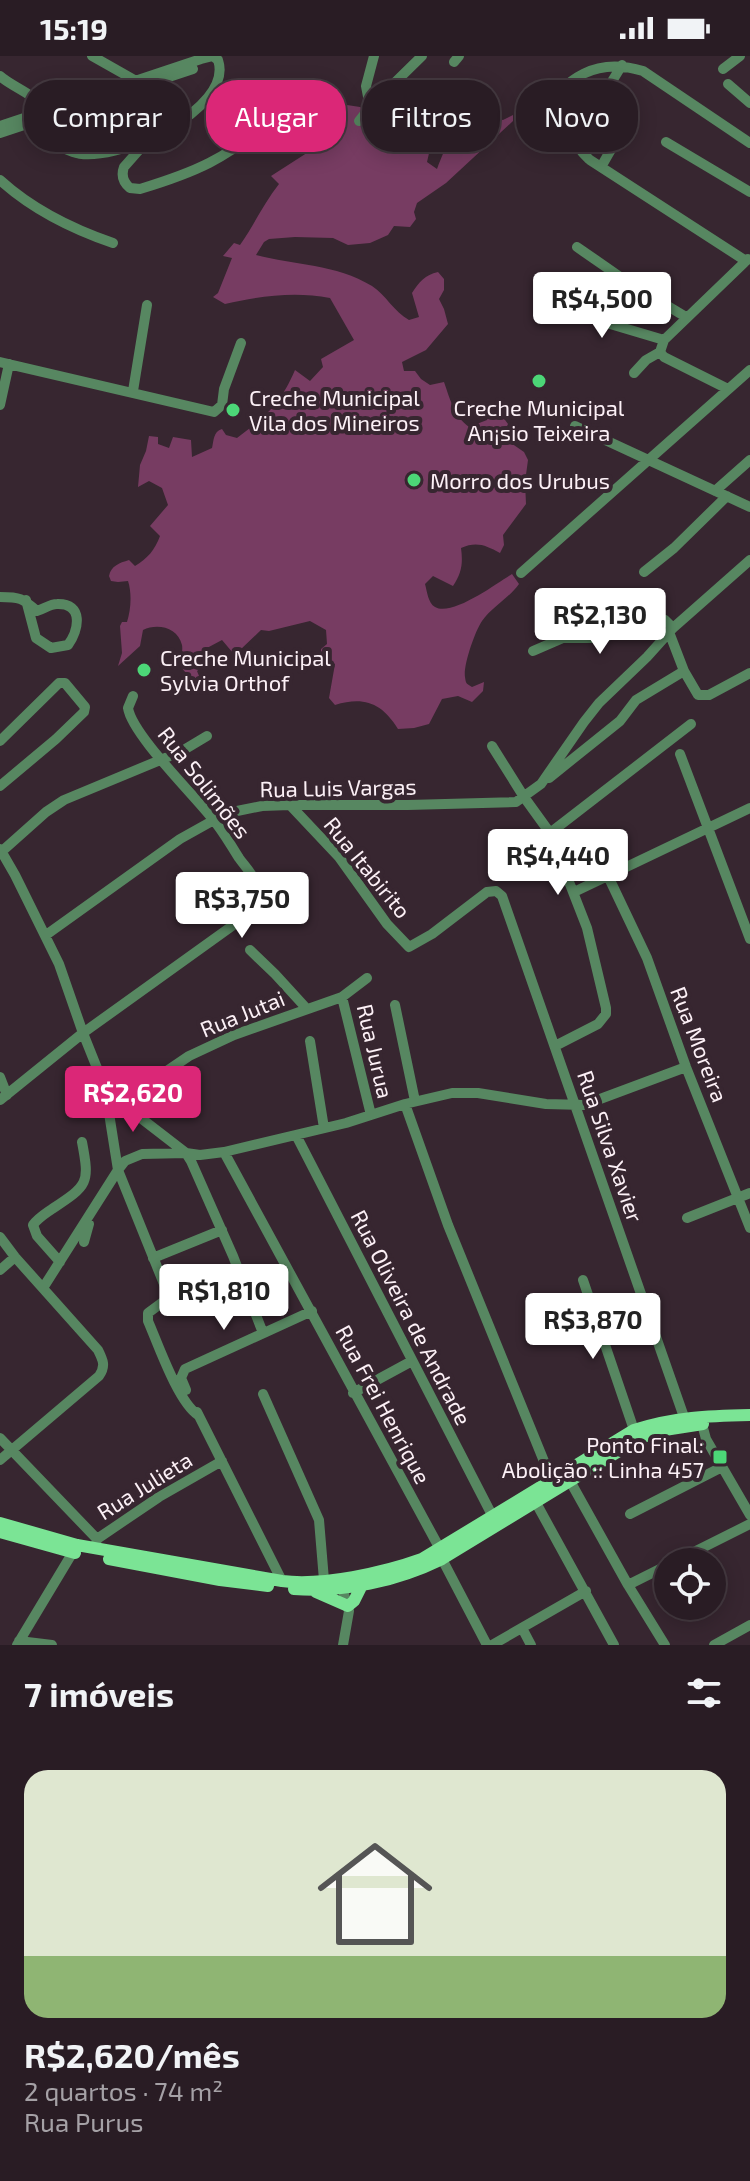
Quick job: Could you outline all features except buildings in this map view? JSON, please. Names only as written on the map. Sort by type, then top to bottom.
[{"type":"main road","points":[[0,1523],[75,1549],[96,1543],[300,1583],[362,1580],[441,1554],[634,1430],[684,1417],[750,1415]]},
{"type":"main road","points":[[441,1554],[493,1517],[570,1481],[639,1439],[658,1431],[702,1424],[750,1423]]},
{"type":"main road","points":[[2,1537],[220,1580],[313,1591],[345,1587],[353,1579],[362,1580]]},
{"type":"main road","points":[[313,1591],[348,1606],[354,1601],[362,1580]]},
{"type":"street","points":[[92,56],[134,80]]},
{"type":"street","points":[[147,80],[209,56],[218,60],[219,77],[209,98],[190,115]]},
{"type":"street","points":[[368,80],[374,56]]},
{"type":"street","points":[[398,80],[422,56]]},
{"type":"street","points":[[723,69],[740,56]]},
{"type":"street","points":[[612,80],[622,65]]},
{"type":"street","points":[[570,80],[597,67],[622,65],[643,71],[750,143]]},
{"type":"street","points":[[0,76],[24,92]]},
{"type":"street","points":[[728,84],[750,103]]},
{"type":"street","points":[[359,121],[362,117]]},
{"type":"street","points":[[0,126],[24,120]]},
{"type":"street","points":[[0,133],[24,123]]},
{"type":"street","points":[[666,142],[750,192]]},
{"type":"street","points":[[73,152],[89,155],[114,152]]},
{"type":"street","points":[[139,152],[122,172],[130,188],[140,189],[200,169],[230,152]]},
{"type":"street","points":[[583,152],[590,160],[748,259],[664,340],[660,352],[646,360],[634,373]]},
{"type":"street","points":[[601,167],[610,152]]},
{"type":"street","points":[[0,180],[44,213],[113,243]]},
{"type":"street","points":[[577,247],[686,317]]},
{"type":"street","points":[[556,302],[580,315],[664,340]]},
{"type":"street","points":[[133,391],[147,305]]},
{"type":"street","points":[[0,405],[4,363],[208,411],[218,410],[241,343]]},
{"type":"street","points":[[660,352],[664,357],[728,389]]},
{"type":"street","points":[[521,573],[750,370]]},
{"type":"street","points":[[575,426],[750,507]]},
{"type":"street","points":[[715,491],[750,460]]},
{"type":"street","points":[[644,572],[674,548],[727,496]]},
{"type":"street","points":[[541,784],[592,711],[671,630],[750,560]]},
{"type":"street","points":[[0,597],[26,600],[37,611],[53,604],[67,606],[75,614],[78,628],[68,645],[51,648],[36,638],[26,600]]},
{"type":"street","points":[[533,651],[563,638],[601,638],[656,620],[665,620],[684,671],[696,693],[709,695],[750,673]]},
{"type":"street","points":[[524,797],[620,721],[643,695],[684,671]]},
{"type":"street","points":[[0,741],[59,683],[65,683],[85,707],[84,712],[56,739],[0,786]]},
{"type":"street","name":"Rua Solimões","points":[[4,1097],[83,1033],[252,911],[258,893],[255,880],[214,820],[132,721],[128,708],[133,696]]},
{"type":"street","points":[[550,833],[691,724]]},
{"type":"street","points":[[198,1415],[181,1395],[148,1321],[147,1315],[167,1299],[168,1294],[118,1170],[105,1088],[59,964],[0,851],[64,800],[207,736]]},
{"type":"street","points":[[492,746],[550,833],[592,945],[606,1014],[598,1024],[555,1046]]},
{"type":"street","points":[[680,754],[750,939]]},
{"type":"street","name":"Rua Luis Vargas","points":[[46,935],[180,839],[237,811],[290,805],[505,803],[524,797]]},
{"type":"street","name":"Rua Itabirito","points":[[290,805],[339,857],[387,924],[409,947],[432,934],[487,892],[496,891]]},
{"type":"street","points":[[574,892],[750,808]]},
{"type":"street","name":"Rua Moreira","points":[[608,876],[647,958],[686,1067],[750,1228]]},
{"type":"street","name":"Rua Silva Xavier","points":[[496,891],[502,896],[684,1417]]},
{"type":"street","points":[[250,950],[307,1009]]},
{"type":"street","name":"Rua Jutai","points":[[134,1114],[161,1075],[189,1056],[234,1035],[342,997],[367,978]]},
{"type":"street","name":"Rua Jurua","points":[[342,997],[371,1115]]},
{"type":"street","points":[[395,1005],[410,1102],[443,1214],[552,1481]]},
{"type":"street","points":[[310,1041],[324,1128]]},
{"type":"street","points":[[43,1288],[118,1170],[125,1161],[142,1154],[200,1155],[224,1152],[324,1128],[410,1102],[465,1092],[546,1104],[591,1104],[686,1067]]},
{"type":"street","points":[[0,1077],[4,1097]]},
{"type":"street","points":[[105,1088],[186,1153],[222,1230],[263,1333]]},
{"type":"street","name":"Rua Oliveira de Andrade","points":[[296,1135],[493,1517]]},
{"type":"street","points":[[60,1262],[34,1231],[33,1225],[85,1182],[87,1171],[82,1142]]},
{"type":"street","name":"Rua Frei Henrique","points":[[224,1152],[489,1645]]},
{"type":"street","points":[[687,1218],[750,1193]]},
{"type":"street","points":[[84,1242],[93,1211]]},
{"type":"street","points":[[153,1258],[222,1230]]},
{"type":"street","points":[[0,1237],[98,1350],[104,1361],[99,1376],[0,1460]]},
{"type":"street","points":[[0,1270],[15,1257]]},
{"type":"street","points":[[583,1280],[634,1430]]},
{"type":"street","points":[[282,1581],[198,1415],[181,1374],[185,1369],[312,1311]]},
{"type":"street","points":[[353,1393],[412,1361]]},
{"type":"street","points":[[263,1394],[319,1520],[324,1580]]},
{"type":"street","points":[[702,1424],[706,1439],[750,1515]]},
{"type":"street","points":[[0,1438],[96,1543]]},
{"type":"street","name":"Rua Julieta","points":[[96,1543],[159,1497],[222,1461]]},
{"type":"street","points":[[630,1514],[722,1467]]},
{"type":"street","points":[[570,1481],[665,1645]]},
{"type":"street","points":[[532,1498],[614,1645]]},
{"type":"street","points":[[702,1548],[750,1524]]},
{"type":"street","points":[[52,1645],[18,1643],[75,1549]]},
{"type":"street","points":[[628,1585],[654,1572]]},
{"type":"street","points":[[343,1645],[348,1606],[345,1587]]},
{"type":"street","points":[[489,1645],[586,1591]]},
{"type":"street","points":[[714,1645],[750,1625]]},
{"type":"street","points":[[522,1628],[531,1645]]},
{"type":"shaded area","points":[[346,104],[360,107],[362,152],[429,152],[427,162],[437,169],[445,152],[480,152],[446,183],[417,203],[414,212],[416,219],[410,227],[394,226],[388,235],[370,243],[348,245],[333,238],[269,239],[256,255],[344,273],[372,286],[409,320],[419,317],[412,293],[420,282],[438,272],[444,279],[444,290],[439,299],[448,324],[426,350],[402,362],[404,371],[415,371],[430,385],[444,382],[456,412],[469,427],[487,420],[494,405],[508,424],[503,434],[524,452],[528,460],[526,504],[503,535],[504,545],[500,553],[481,545],[461,548],[461,568],[453,586],[433,576],[425,584],[431,603],[443,609],[474,598],[512,574],[519,584],[482,621],[470,649],[466,681],[472,687],[484,682],[483,691],[472,702],[458,696],[442,699],[429,724],[414,728],[398,729],[385,713],[371,704],[355,701],[335,705],[329,698],[335,664],[321,656],[321,649],[327,644],[326,630],[310,621],[269,631],[261,630],[233,653],[222,640],[207,648],[212,658],[197,671],[199,676],[192,680],[180,666],[180,639],[166,628],[143,630],[140,646],[118,666],[122,653],[120,626],[122,622],[127,622],[130,591],[128,581],[111,581],[109,576],[116,565],[129,560],[135,566],[143,560],[156,546],[160,536],[150,526],[168,505],[162,488],[149,481],[138,487],[140,465],[149,436],[158,437],[158,444],[169,448],[173,437],[191,440],[192,457],[212,448],[219,430],[237,438],[271,409],[295,370],[310,381],[323,367],[321,359],[354,340],[330,298],[278,295],[225,304],[213,297],[218,293],[232,258],[223,256],[234,243],[240,245],[279,184],[271,176],[308,152],[346,152]]},
{"type":"shaded area","points":[[513,115],[513,121],[500,133],[500,119]]},
{"type":"place","name":"Creche Municipal An¡sio Teixeira","points":[[539,381]]},
{"type":"place","name":"Creche Municipal Vila dos Mineiros","points":[[233,410]]},
{"type":"place","name":"Morro dos Urubus","points":[[414,480]]},
{"type":"place","name":"Creche Municipal Sylvia Orthof","points":[[144,670]]},
{"type":"place","name":"Ponto Final: Abolição :: Linha 457","points":[[720,1457]]}]
